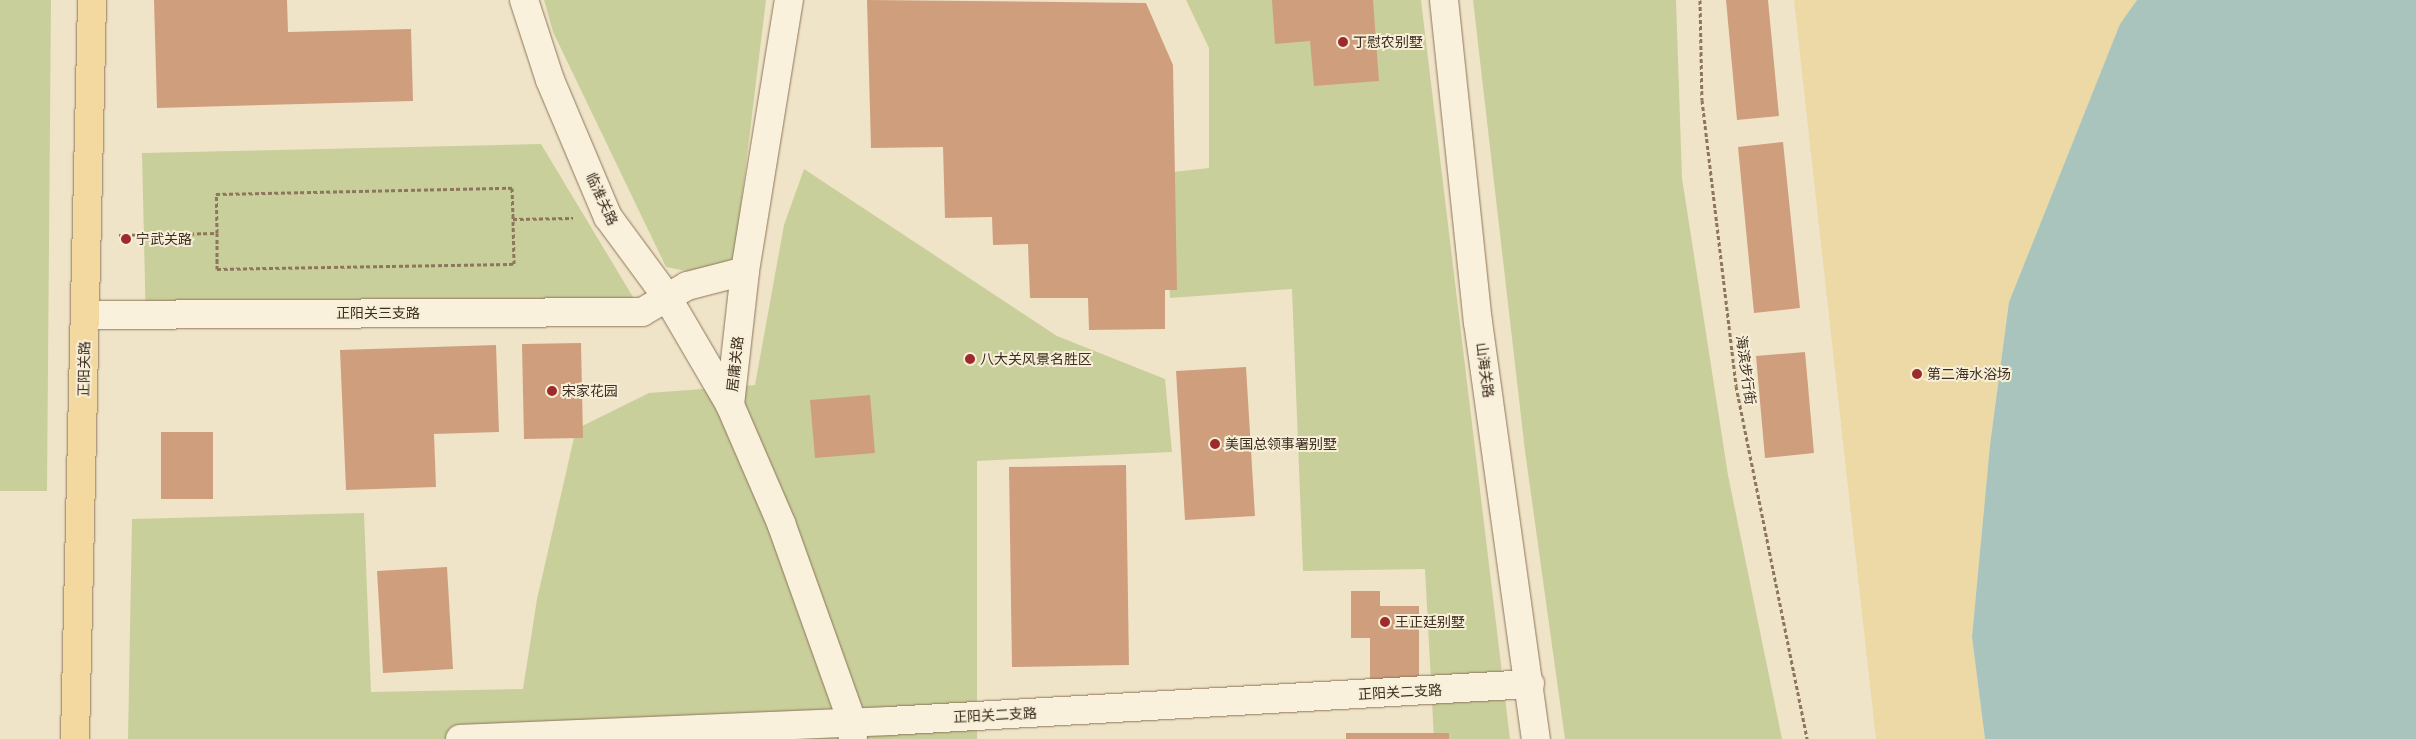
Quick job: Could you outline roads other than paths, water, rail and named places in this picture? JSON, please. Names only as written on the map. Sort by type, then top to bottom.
[{"type":"main road","name":"正阳关路","points":[[75,739],[86,315],[84,236],[92,0]]},
{"type":"street","name":"临淮关路","points":[[524,0],[550,80],[608,217],[667,297],[730,405]]},
{"type":"street","name":"居庸关路","points":[[789,0],[745,271],[730,405],[781,523],[852,730]]},
{"type":"street","name":"山海关路","points":[[1444,0],[1478,322],[1530,684],[1536,739]]},
{"type":"street","name":"正阳关三支路","points":[[86,315],[642,312],[687,286],[745,271]]},
{"type":"street","name":"正阳关二支路","points":[[460,739],[852,730],[1530,684]]},
{"type":"water","points":[[2137,0],[2416,0],[2416,739],[1985,739],[1972,637],[1990,445],[2009,302],[2120,24]]},
{"type":"place","name":"丁慰农别墅","points":[[1343,42]]},
{"type":"place","name":"宁武关路","points":[[126,239]]},
{"type":"place","name":"八大关风景名胜区","points":[[970,359]]},
{"type":"place","name":"第二海水浴场","points":[[1917,374]]},
{"type":"place","name":"宋家花园","points":[[552,391]]},
{"type":"place","name":"美国总领事署别墅","points":[[1215,444]]},
{"type":"place","name":"王正廷别墅","points":[[1385,622]]}]
